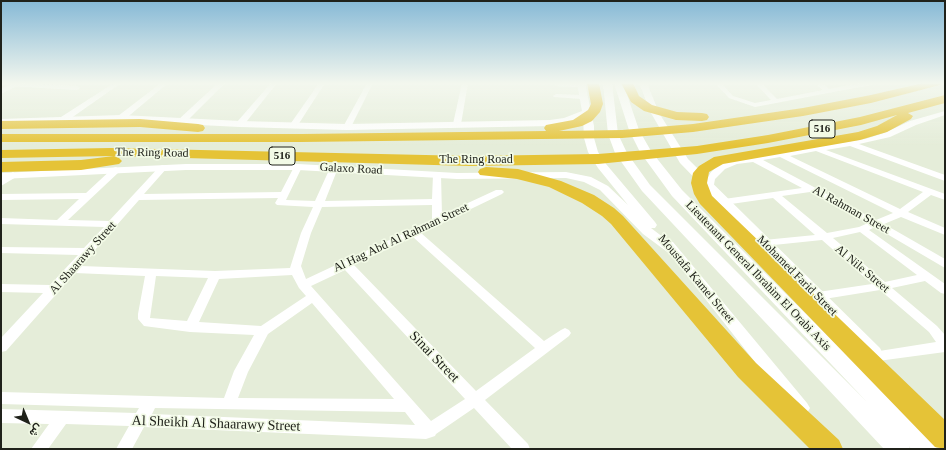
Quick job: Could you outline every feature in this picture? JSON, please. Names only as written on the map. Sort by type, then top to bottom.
[{"type":"highway","points":[[552,132],[563,126],[582,120],[594,112],[597,104]]},
{"type":"highway","points":[[642,104],[648,108],[671,115],[696,118],[792,104]]},
{"type":"highway","name":"The Ring Road","points":[[1,138],[241,131],[552,132],[622,134],[693,128],[850,104]]},
{"type":"highway","name":"The Ring Road","points":[[1,154],[157,152],[339,163],[563,160],[637,156],[696,150],[809,131],[927,104]]},
{"type":"highway","points":[[913,108],[906,116],[882,130],[860,136],[734,156],[713,162],[701,173],[699,183],[702,194],[713,197],[945,438]]},
{"type":"highway","points":[[1,125],[156,124],[202,129],[241,131]]},
{"type":"highway","points":[[7,171],[94,164],[157,152]]},
{"type":"highway","points":[[339,163],[362,163],[393,168],[506,172],[537,178],[566,188],[593,202],[617,220],[727,348],[777,400],[829,449]]},
{"type":"main road","name":"Lieutenant General Ibrahim El Orabi Axis","points":[[609,104],[613,134],[621,153],[636,176],[899,449]]},
{"type":"main road","name":"Lieutenant General Ibrahim El Orabi Axis","points":[[625,104],[634,130],[646,152],[677,193],[926,449]]},
{"type":"street","points":[[64,119],[86,104]]},
{"type":"street","points":[[121,118],[139,104]]},
{"type":"street","points":[[181,122],[200,104]]},
{"type":"street","points":[[241,131],[260,104]]},
{"type":"street","points":[[293,126],[308,104]]},
{"type":"street","points":[[344,132],[359,104]]},
{"type":"street","points":[[457,124],[461,104]]},
{"type":"street","name":"Moustafa Kamel Street","points":[[584,104],[590,145],[597,159],[618,187],[673,251],[835,449]]},
{"type":"street","name":"Mohamed Farid Street","points":[[652,104],[660,122],[684,161],[713,197],[764,243],[945,421]]},
{"type":"street","points":[[1,122],[121,118],[181,122],[241,131],[293,126],[344,132],[457,124],[550,123],[573,118],[586,112]]},
{"type":"street","points":[[814,189],[775,196],[713,197],[711,178],[722,167],[735,162],[880,138],[913,123],[945,114]]},
{"type":"street","points":[[851,144],[945,178]]},
{"type":"street","points":[[817,149],[945,197]]},
{"type":"street","points":[[782,155],[901,213],[945,232]]},
{"type":"street","name":"Al Rahman Street","points":[[755,159],[814,189],[945,264]]},
{"type":"street","points":[[339,163],[318,204],[306,232],[295,266],[296,272],[303,285],[313,297],[430,430]]},
{"type":"street","name":"Galaxo Road","points":[[1,176],[7,171],[298,166],[339,163],[437,175],[559,175],[587,179],[604,188],[647,231],[673,251]]},
{"type":"street","points":[[298,166],[283,195],[280,202],[281,204],[437,202]]},
{"type":"street","name":"Al Shaarawy Street","points":[[1,348],[163,168]]},
{"type":"street","points":[[59,223],[116,170]]},
{"type":"street","points":[[1,183],[7,171]]},
{"type":"street","points":[[437,175],[437,221]]},
{"type":"street","points":[[764,243],[824,237],[862,229],[901,213],[930,191]]},
{"type":"street","name":"Al Hag Abd Al Rahman Street","points":[[303,285],[499,192]]},
{"type":"street","points":[[139,196],[283,195]]},
{"type":"street","points":[[1,197],[88,196]]},
{"type":"street","name":"Al Nile Street","points":[[775,196],[933,329],[939,335],[945,346]]},
{"type":"street","points":[[1,221],[114,224]]},
{"type":"street","points":[[862,229],[945,290]]},
{"type":"street","points":[[413,232],[544,349]]},
{"type":"street","points":[[1,250],[89,252]]},
{"type":"street","name":"Sinai Street","points":[[346,264],[522,449]]},
{"type":"street","points":[[73,269],[215,275],[296,272]]},
{"type":"street","points":[[151,272],[144,314],[144,319],[148,323],[263,331]]},
{"type":"street","points":[[190,327],[215,275]]},
{"type":"street","points":[[818,296],[883,286],[927,277]]},
{"type":"street","points":[[1,288],[54,289]]},
{"type":"street","points":[[229,404],[241,371],[263,331],[313,297]]},
{"type":"street","name":"Al Sheikh Al Shaarawy Street","points":[[1,416],[141,420],[426,432],[475,400],[566,333]]},
{"type":"street","points":[[878,356],[945,346]]},
{"type":"street","name":"Al Sheikh Al Shaarawy Street","points":[[1,398],[229,404],[408,406]]},
{"type":"street","points":[[124,449],[151,401]]},
{"type":"street","points":[[39,449],[62,418]]}]
